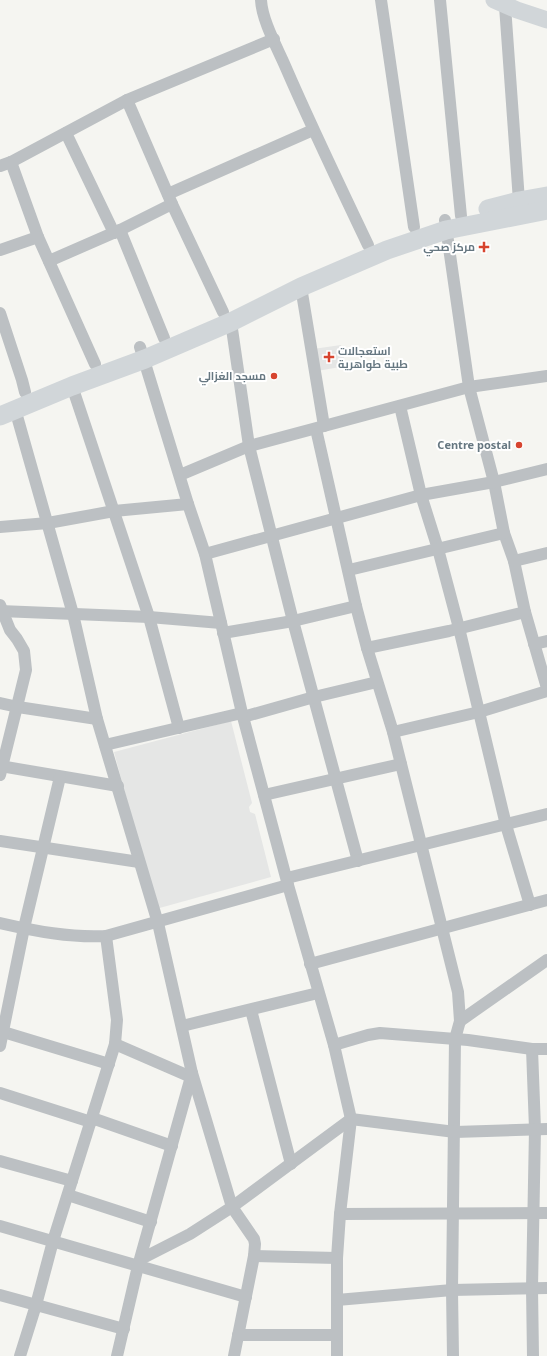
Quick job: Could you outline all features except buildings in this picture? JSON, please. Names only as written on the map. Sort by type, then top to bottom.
[{"type":"main road","points":[[5,409],[72,386],[142,353],[301,287],[451,222],[518,201],[547,196]]},
{"type":"main road","points":[[5,409],[25,392],[95,364],[142,353],[164,338],[227,317],[368,245],[414,227],[547,210]]},
{"type":"street","points":[[261,0],[264,15],[313,130],[368,245]]},
{"type":"street","points":[[381,0],[414,227]]},
{"type":"street","points":[[440,0],[451,222],[469,387],[494,482],[504,533],[514,561],[525,612],[547,688]]},
{"type":"street","points":[[518,201],[509,4],[547,20]]},
{"type":"street","points":[[95,364],[5,164],[127,100],[274,39]]},
{"type":"street","points":[[127,100],[170,199],[227,317],[250,446],[293,621],[358,860]]},
{"type":"street","points":[[49,261],[117,231],[170,199],[313,130]]},
{"type":"street","points":[[66,133],[117,231],[164,338]]},
{"type":"street","points":[[0,250],[38,237]]},
{"type":"street","points":[[301,287],[320,427],[335,518],[367,648],[393,732],[441,929],[458,992],[460,1021],[455,1039],[452,1290],[453,1356]]},
{"type":"street","points":[[0,313],[25,392]]},
{"type":"street","points":[[142,353],[188,504],[205,554],[243,715],[287,882],[334,1045],[351,1119],[340,1214],[337,1258],[337,1356]]},
{"type":"street","points":[[180,475],[250,446],[320,427],[469,387],[547,376]]},
{"type":"street","points":[[72,386],[149,617],[179,728]]},
{"type":"street","points":[[400,406],[421,495],[438,549],[459,628],[506,825],[530,905]]},
{"type":"street","points":[[5,409],[48,523],[73,614],[97,720],[158,923],[192,1075],[232,1207],[252,1235],[255,1244],[254,1256],[234,1356]]},
{"type":"street","points":[[205,554],[421,495],[494,482],[547,469]]},
{"type":"street","points":[[0,527],[48,523],[114,511],[188,504]]},
{"type":"street","points":[[349,570],[504,533]]},
{"type":"street","points":[[514,561],[547,553]]},
{"type":"street","points":[[118,786],[1,769],[18,707],[26,670],[25,656],[17,638],[10,630],[1,609],[149,617],[222,628],[293,621],[356,606]]},
{"type":"street","points":[[367,648],[525,612]]},
{"type":"street","points":[[534,644],[547,641]]},
{"type":"street","points":[[105,745],[243,715],[377,682]]},
{"type":"street","points":[[393,732],[479,712],[547,691]]},
{"type":"street","points":[[0,703],[97,720]]},
{"type":"street","points":[[264,795],[400,764]]},
{"type":"street","points":[[0,1046],[1,1032],[24,928],[60,777]]},
{"type":"street","points":[[0,923],[66,935],[92,937],[106,936],[158,923],[358,860],[547,814]]},
{"type":"street","points":[[0,841],[139,862]]},
{"type":"street","points":[[310,964],[547,900]]},
{"type":"street","points":[[20,1356],[36,1305],[53,1241],[115,1044],[117,1020],[106,936]]},
{"type":"street","points":[[460,1021],[547,960]]},
{"type":"street","points":[[182,1026],[318,993]]},
{"type":"street","points":[[251,1010],[291,1164]]},
{"type":"street","points":[[1,1032],[109,1064]]},
{"type":"street","points":[[334,1045],[380,1033],[455,1039],[532,1050],[547,1049]]},
{"type":"street","points":[[115,1044],[192,1075]]},
{"type":"street","points":[[532,1050],[541,1129],[533,1213],[533,1356]]},
{"type":"street","points":[[117,1356],[140,1262],[192,1075]]},
{"type":"street","points":[[0,1093],[172,1146]]},
{"type":"street","points":[[140,1262],[190,1234],[232,1207],[351,1119],[454,1132],[541,1129]]},
{"type":"street","points":[[0,1161],[72,1181]]},
{"type":"street","points":[[68,1195],[151,1222]]},
{"type":"street","points":[[340,1214],[454,1212],[547,1213]]},
{"type":"street","points":[[0,1226],[53,1241],[140,1262],[246,1297]]},
{"type":"street","points":[[254,1256],[337,1258]]},
{"type":"street","points":[[338,1300],[452,1290],[547,1288]]},
{"type":"street","points":[[0,1295],[124,1329]]},
{"type":"street","points":[[238,1335],[336,1335]]},
{"type":"shaded area","name":"استعجالات طبية طواهرية","points":[[341,345],[346,366],[317,371],[313,349]]},
{"type":"shaded area","points":[[231,721],[252,803],[249,807],[250,812],[255,814],[271,877],[156,909],[114,752]]},
{"type":"place","name":"مركز صحي","points":[[484,247]]},
{"type":"place","name":"استعجالات طبية طواهرية","points":[[329,357]]},
{"type":"place","name":"مسجد الغزالي","points":[[274,376]]},
{"type":"place","name":"Centre postal","points":[[519,445]]}]
